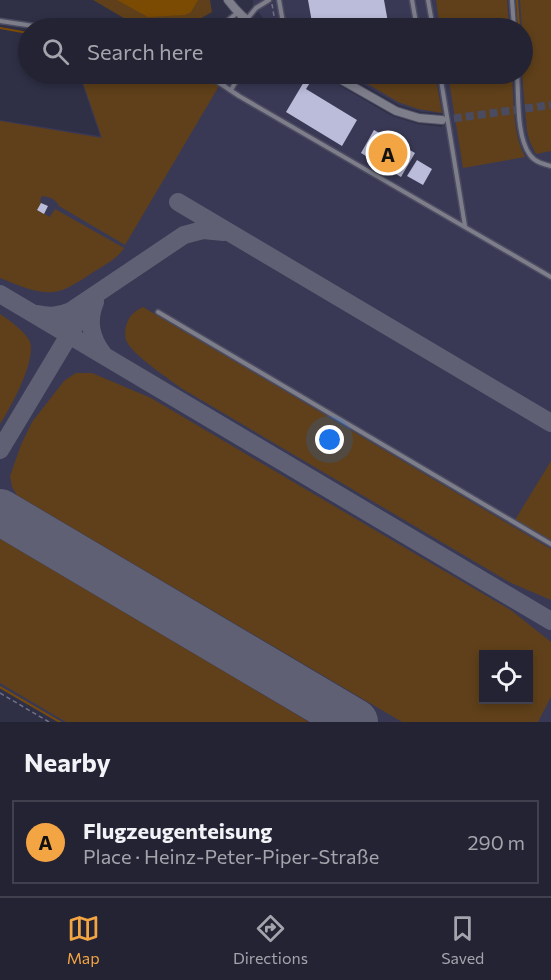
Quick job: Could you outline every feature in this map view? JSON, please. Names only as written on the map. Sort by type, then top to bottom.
[{"type":"street","points":[[228,0],[243,18]]},
{"type":"street","points":[[349,84],[396,111],[419,118],[442,120]]},
{"type":"lane","points":[[248,18],[256,8],[270,0]]},
{"type":"lane","points":[[279,0],[282,18]]},
{"type":"lane","points":[[412,0],[415,18]]},
{"type":"lane","points":[[428,0],[431,18]]},
{"type":"lane","points":[[512,0],[513,18]]},
{"type":"lane","points":[[231,18],[237,13]]},
{"type":"lane","points":[[0,21],[18,24]]},
{"type":"lane","points":[[221,84],[551,277]]},
{"type":"lane","points":[[231,90],[234,84]]},
{"type":"lane","points":[[442,84],[465,226]]},
{"type":"lane","points":[[518,84],[523,142],[530,156],[538,162],[551,166]]},
{"type":"lane","points":[[159,312],[551,544]]},
{"type":"path","points":[[270,0],[274,18]]},
{"type":"path","points":[[0,693],[49,722]]},
{"type":"shaded area","points":[[93,0],[210,0],[212,12],[202,18],[124,18]]},
{"type":"shaded area","points":[[117,0],[198,0],[191,12],[185,15],[148,17]]},
{"type":"shaded area","points":[[253,0],[551,0],[551,722],[57,722],[0,689],[0,120],[100,136],[82,84],[337,84],[392,116],[417,124],[442,127],[442,113],[422,112],[399,105],[363,84],[533,84],[533,18],[263,18],[253,5]]},
{"type":"shaded area","points":[[436,0],[507,0],[508,18],[439,18]]},
{"type":"shaded area","points":[[520,0],[551,0],[551,151],[536,154],[527,131],[523,84],[533,84],[533,18],[521,18]]},
{"type":"shaded area","points":[[83,84],[216,84],[219,86],[125,245],[59,206],[52,199],[42,196],[37,210],[50,217],[55,209],[124,248],[118,255],[81,280],[59,291],[42,292],[0,278],[0,121],[102,138]]},
{"type":"shaded area","points":[[368,84],[437,84],[442,113],[418,109],[398,102]]},
{"type":"shaded area","points":[[450,84],[513,84],[516,127],[525,157],[463,168]]},
{"type":"shaded area","points":[[143,307],[551,549],[551,600],[511,583],[181,388],[144,360],[131,348],[125,338],[128,320]]},
{"type":"shaded area","points":[[0,314],[25,334],[30,342],[31,350],[21,384],[0,424]]},
{"type":"shaded area","points":[[76,373],[92,373],[151,398],[512,611],[551,642],[551,697],[538,722],[402,722],[17,495],[12,487],[10,476],[32,422],[64,381]]},
{"type":"shaded area","points":[[551,461],[551,540],[515,520]]},
{"type":"shaded area","points":[[0,539],[309,722],[66,722],[0,683]]},
{"type":"building","points":[[308,0],[384,0],[387,18],[311,18]]},
{"type":"building","points":[[303,84],[309,84],[306,89],[357,120],[342,146],[286,112]]},
{"type":"building","points":[[374,130],[415,153],[401,177],[361,153]]},
{"type":"building","points":[[417,160],[432,169],[423,185],[407,176]]},
{"type":"building","points":[[41,203],[48,206],[44,214],[37,210]]},
{"type":"waterway","points":[[517,0],[518,18]]},
{"type":"waterway","points":[[0,28],[18,31]]},
{"type":"waterway","points":[[0,687],[60,722]]},
{"type":"taxiway","points":[[178,202],[551,423]]},
{"type":"taxiway","points":[[37,314],[54,316],[71,311],[184,235],[203,230],[224,232]]},
{"type":"taxiway","points":[[0,294],[551,621]]},
{"type":"taxiway","points":[[0,450],[89,302]]},
{"type":"taxiway","points":[[95,302],[91,316],[92,330],[103,354]]},
{"type":"taxiway","points":[[0,507],[12,519]]},
{"type":"runway","points":[[0,512],[355,722]]},
{"type":"tunnel","points":[[442,120],[551,105]]},
{"type":"place","name":"Flugzeugenteisung","points":[[388,153]]}]
